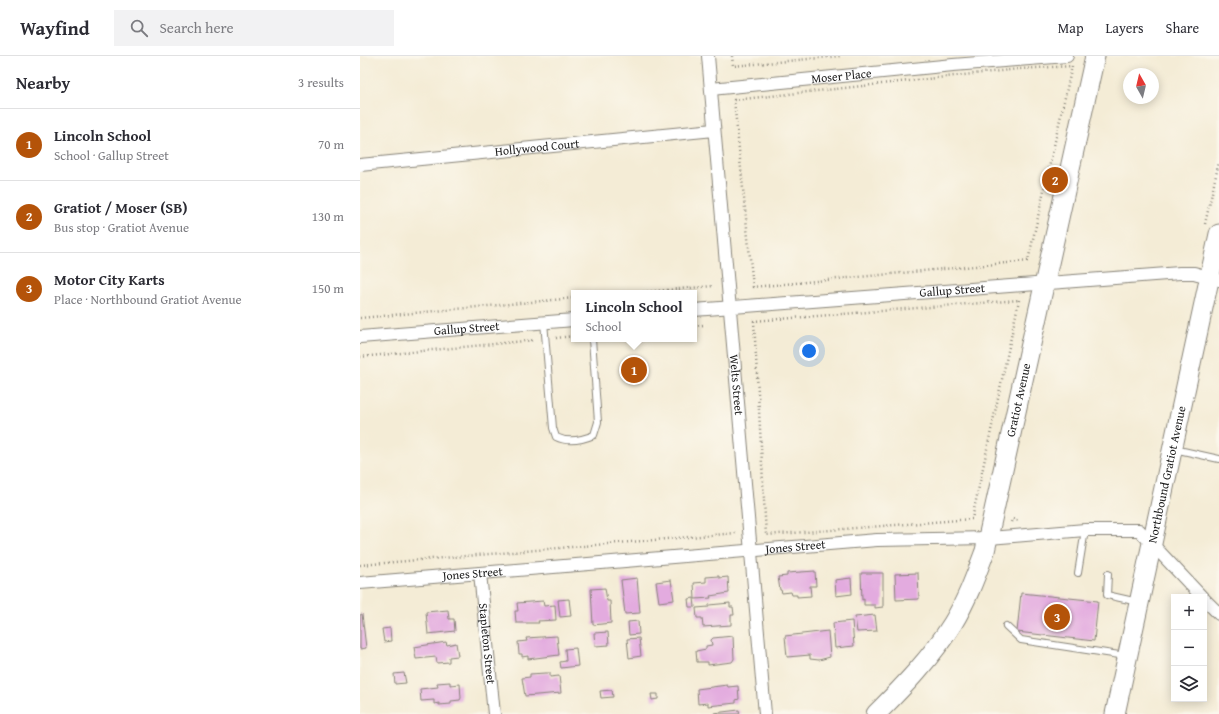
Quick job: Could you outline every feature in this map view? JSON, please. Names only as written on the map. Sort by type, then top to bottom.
[{"type":"main road","name":"Gratiot Avenue","points":[[876,714],[921,666],[953,624],[970,589],[989,538],[997,493],[1095,56]]},
{"type":"main road","name":"Northbound Gratiot Avenue","points":[[1114,714],[1173,448],[1214,278],[1212,230]]},
{"type":"street","name":"Welts Street","points":[[708,56],[749,549],[765,714]]},
{"type":"street","name":"Moser Place","points":[[710,89],[953,65],[1067,56]]},
{"type":"street","name":"Hollywood Court","points":[[360,165],[714,130]]},
{"type":"street","name":"Gallup Street","points":[[697,310],[1180,273],[1194,273],[1214,278]]},
{"type":"street","name":"Gallup Street","points":[[360,337],[571,320]]},
{"type":"street","name":"Jones Street","points":[[360,583],[749,549],[877,540],[989,538],[1085,530],[1139,530],[1199,594]]},
{"type":"street","name":"Stapleton Street","points":[[480,573],[494,714]]},
{"type":"street","name":"Jones Street","points":[[1207,602],[1219,614]]},
{"type":"lane","points":[[544,322],[553,428],[556,437],[564,441],[584,439],[594,435],[598,422],[592,342]]},
{"type":"lane","points":[[1173,448],[1219,459]]},
{"type":"lane","points":[[1078,573],[1085,530]]},
{"type":"lane","points":[[1108,574],[1107,595],[1140,602]]},
{"type":"lane","points":[[1006,626],[1021,640],[1127,656]]},
{"type":"path","points":[[732,56],[732,66],[841,56]]},
{"type":"path","points":[[1072,66],[1028,261],[753,287],[734,100],[1019,69],[1072,66]]},
{"type":"path","points":[[1212,230],[1219,162]]},
{"type":"path","points":[[667,290],[714,286]]},
{"type":"path","points":[[360,318],[571,298]]},
{"type":"path","points":[[1019,300],[972,519],[766,535],[754,321],[1019,300]]},
{"type":"path","points":[[360,357],[571,336]]},
{"type":"path","points":[[360,566],[737,532]]},
{"type":"building","points":[[815,571],[816,586],[810,586],[811,596],[797,597],[797,595],[792,595],[791,592],[782,593],[780,590],[778,577],[787,576],[787,573]]},
{"type":"building","points":[[861,573],[883,573],[883,607],[875,608],[875,605],[864,605],[864,599],[862,600]]},
{"type":"building","points":[[918,573],[919,599],[896,600],[895,574]]},
{"type":"building","points":[[719,576],[719,578],[728,577],[729,593],[710,596],[711,598],[695,599],[694,583],[706,582],[706,577]]},
{"type":"building","points":[[637,578],[640,613],[625,614],[621,580]]},
{"type":"building","points":[[851,578],[852,594],[836,596],[835,580]]},
{"type":"building","points":[[671,580],[674,600],[659,602],[656,582]]},
{"type":"building","points":[[605,588],[607,601],[610,601],[611,623],[593,625],[591,589]]},
{"type":"building","points":[[1021,593],[1098,601],[1094,641],[1017,632]]},
{"type":"building","points":[[694,598],[695,607],[689,607],[688,599]]},
{"type":"building","points":[[569,599],[571,616],[560,617],[558,600]]},
{"type":"building","points":[[543,601],[544,606],[555,605],[556,620],[538,621],[539,623],[516,623],[515,611],[518,611],[517,603]]},
{"type":"building","points":[[730,603],[730,607],[733,607],[734,615],[731,615],[731,625],[703,627],[702,618],[697,618],[696,608]]},
{"type":"building","points":[[448,610],[449,619],[454,619],[455,631],[428,634],[426,612]]},
{"type":"building","points":[[362,614],[366,648],[360,649],[360,615]]},
{"type":"building","points":[[875,615],[877,631],[857,632],[855,617]]},
{"type":"building","points":[[638,621],[639,634],[629,635],[628,622]]},
{"type":"building","points":[[852,621],[854,646],[835,648],[833,623]]},
{"type":"building","points":[[390,628],[391,641],[384,642],[382,629]]},
{"type":"building","points":[[828,631],[830,657],[819,660],[810,659],[810,655],[787,657],[785,636]]},
{"type":"building","points":[[608,632],[609,645],[595,646],[594,633]]},
{"type":"building","points":[[557,636],[559,655],[528,659],[528,656],[522,657],[522,654],[519,654],[518,642],[527,641],[526,638]]},
{"type":"building","points":[[733,636],[734,659],[732,662],[708,665],[708,662],[697,662],[696,651],[706,649],[706,646],[712,645],[711,640],[713,638]]},
{"type":"building","points":[[639,638],[641,656],[629,658],[627,639]]},
{"type":"building","points":[[446,642],[447,645],[456,643],[458,656],[449,657],[449,662],[437,663],[436,657],[416,659],[414,647]]},
{"type":"building","points":[[576,648],[578,666],[561,668],[560,662],[566,661],[565,649]]},
{"type":"building","points":[[404,673],[406,683],[395,684],[394,674]]},
{"type":"building","points":[[550,673],[550,677],[559,676],[561,693],[525,696],[522,678],[530,677],[530,674]]},
{"type":"building","points":[[450,682],[450,685],[460,684],[460,700],[451,701],[451,704],[439,705],[439,703],[434,704],[434,700],[421,701],[420,689],[438,687],[437,683]]},
{"type":"building","points":[[727,685],[728,687],[738,686],[739,699],[736,700],[736,703],[708,706],[708,703],[698,704],[697,689]]},
{"type":"building","points":[[612,690],[613,697],[601,698],[600,691]]},
{"type":"building","points":[[651,694],[658,694],[658,699],[652,700]]},
{"type":"building","points":[[739,710],[740,714],[714,714],[714,713]]},
{"type":"place","name":"Gratiot / Moser (SB)","points":[[1055,180]]},
{"type":"place","name":"Lincoln School","points":[[634,370]]},
{"type":"place","name":"Motor City Karts","points":[[1057,617]]}]
